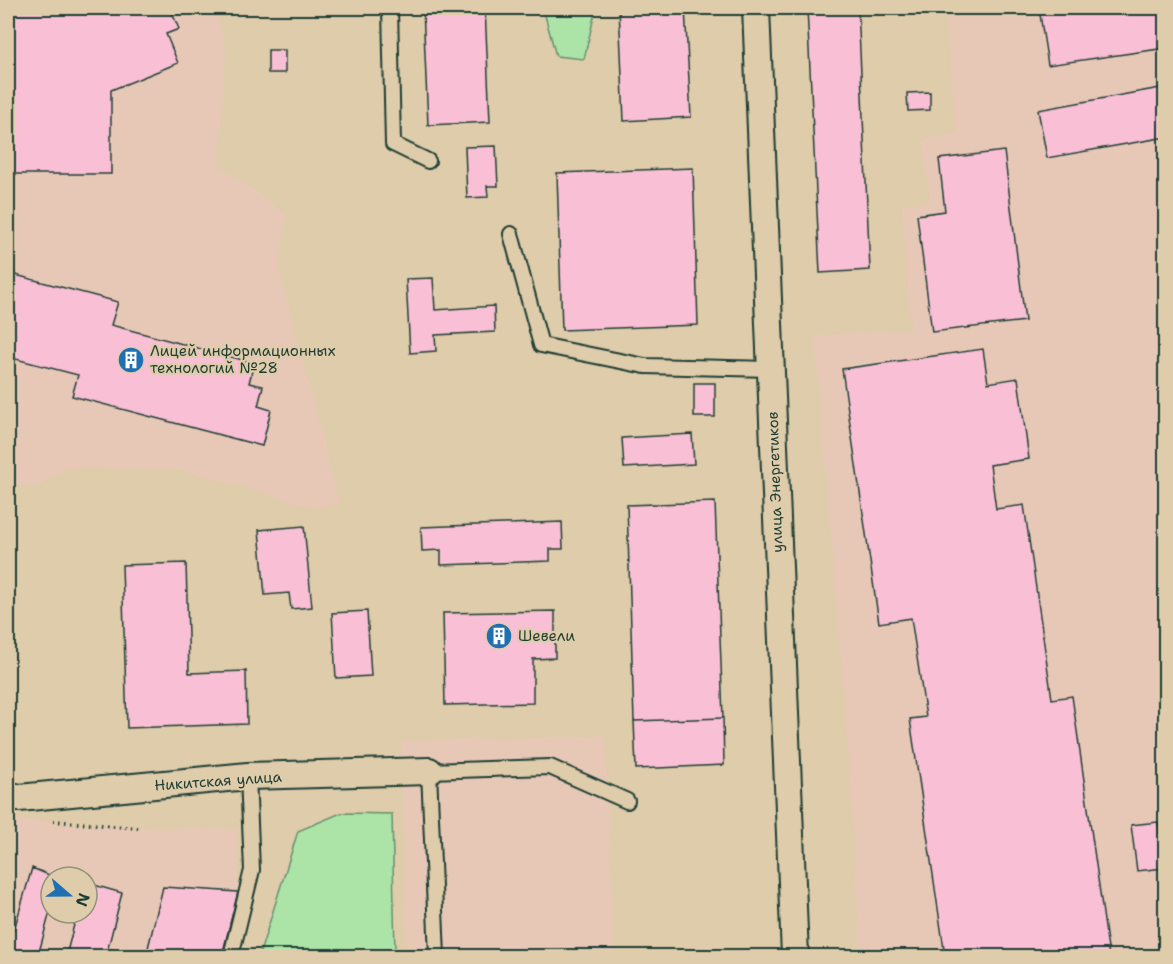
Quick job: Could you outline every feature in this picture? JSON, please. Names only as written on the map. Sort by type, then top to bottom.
[{"type":"street","name":"улица Энергетиков","points":[[756,8],[795,957]]},
{"type":"street","name":"Никитская улица","points":[[8,795],[19,798],[248,776],[429,771]]},
{"type":"lane","points":[[390,8],[393,144],[428,161]]},
{"type":"lane","points":[[511,234],[541,345],[645,366],[771,369]]},
{"type":"lane","points":[[437,957],[429,771],[550,767],[627,801]]},
{"type":"lane","points":[[231,957],[252,870],[248,776]]},
{"type":"path","points":[[46,820],[138,828]]},
{"type":"shaded area","points":[[8,8],[214,8],[226,46],[219,165],[287,215],[279,268],[339,504],[317,508],[183,470],[68,468],[47,480],[42,486],[8,486]]},
{"type":"shaded area","points":[[1021,8],[1165,8],[1165,956],[861,956],[847,734],[815,336],[911,329],[902,205],[930,201],[924,140],[957,133],[946,17]]},
{"type":"shaded area","points":[[605,736],[614,956],[407,956],[401,741]]},
{"type":"shaded area","points":[[8,816],[21,820],[138,828],[238,829],[238,892],[222,956],[8,956]]},
{"type":"green space","points":[[543,8],[596,8],[584,59],[556,56]]},
{"type":"green space","points":[[341,813],[392,814],[395,956],[259,956],[298,831]]},
{"type":"building","points":[[23,8],[170,8],[179,29],[166,34],[178,63],[111,90],[111,174],[8,174],[8,14]]},
{"type":"building","points":[[423,8],[485,8],[490,122],[428,125]]},
{"type":"building","points":[[619,8],[685,8],[691,117],[624,121]]},
{"type":"building","points":[[807,8],[858,8],[870,270],[820,273]]},
{"type":"building","points":[[1039,8],[1166,8],[1166,48],[1048,65]]},
{"type":"building","points":[[268,50],[285,50],[285,73],[268,73]]},
{"type":"building","points":[[1166,87],[1166,137],[1047,158],[1038,110]]},
{"type":"building","points":[[930,92],[930,110],[908,111],[907,93]]},
{"type":"building","points":[[496,146],[498,186],[487,186],[488,197],[467,198],[465,147]]},
{"type":"building","points":[[1004,151],[1025,321],[932,332],[917,215],[945,211],[939,159]]},
{"type":"building","points":[[693,168],[698,325],[562,330],[557,173]]},
{"type":"building","name":"Лицей информационных технологий №28","points":[[8,273],[118,302],[111,325],[254,363],[249,383],[263,386],[258,406],[271,410],[262,446],[72,396],[78,375],[8,357]]},
{"type":"building","points":[[433,278],[435,310],[494,306],[495,332],[435,335],[436,351],[410,353],[406,279]]},
{"type":"building","points":[[983,349],[988,383],[1018,378],[1029,459],[990,465],[996,509],[1024,505],[1052,699],[1072,696],[1109,956],[945,956],[910,719],[926,717],[911,618],[879,623],[842,369]]},
{"type":"building","points":[[694,383],[715,383],[715,417],[694,417]]},
{"type":"building","points":[[692,434],[694,464],[624,468],[622,438]]},
{"type":"building","points":[[715,502],[723,718],[634,721],[627,505]]},
{"type":"building","points":[[562,522],[563,549],[550,549],[550,561],[441,565],[441,550],[422,551],[421,527]]},
{"type":"building","points":[[304,526],[312,607],[291,609],[289,593],[265,595],[259,530]]},
{"type":"building","points":[[186,563],[189,673],[246,671],[247,724],[127,728],[122,565]]},
{"type":"building","points":[[367,611],[371,676],[336,678],[332,613]]},
{"type":"building","name":"Шевели","points":[[555,611],[555,658],[533,659],[533,703],[445,705],[443,613]]},
{"type":"building","points":[[723,718],[724,765],[636,769],[634,721]]},
{"type":"building","points":[[1158,822],[1164,868],[1137,871],[1131,825]]},
{"type":"building","points":[[32,868],[39,871],[39,925],[46,925],[38,956],[8,956]]},
{"type":"building","points":[[99,886],[122,893],[106,956],[66,956],[74,925],[99,925]]},
{"type":"building","points":[[163,887],[238,892],[222,956],[146,956]]},
{"type":"building","points":[[1160,920],[1166,920],[1166,956],[1165,956]]},
{"type":"place","name":"Лицей информационных технологий №28","points":[[131,360]]},
{"type":"place","name":"Шевели","points":[[499,636]]}]
